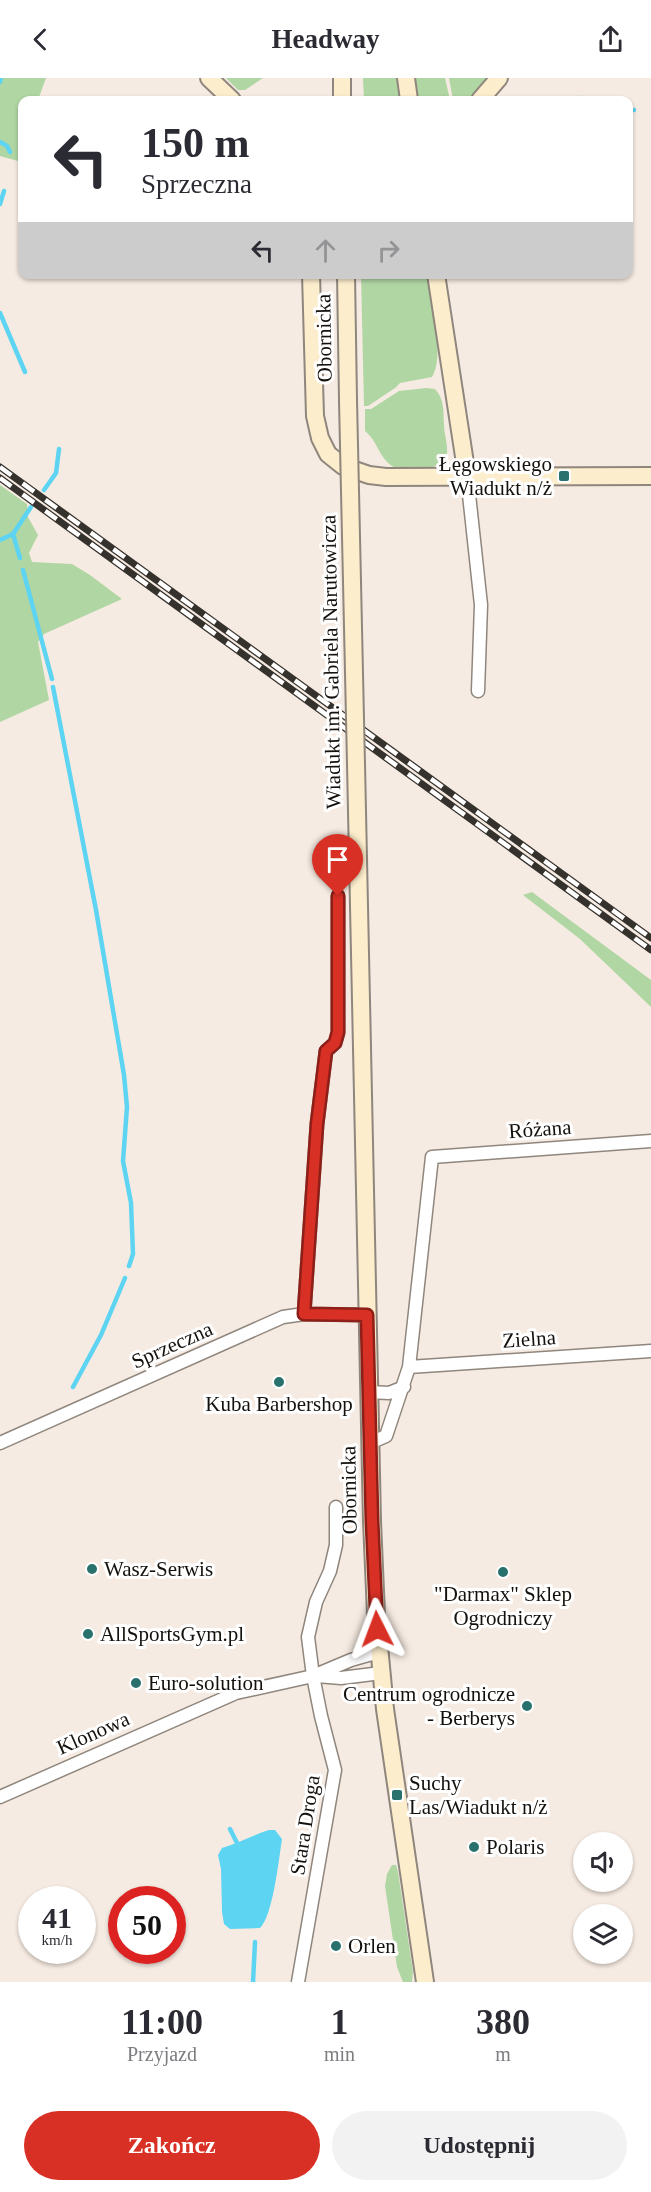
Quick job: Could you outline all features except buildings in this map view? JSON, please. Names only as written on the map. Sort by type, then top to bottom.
[{"type":"main road","points":[[209,78],[228,96]]},
{"type":"main road","points":[[342,78],[342,96]]},
{"type":"main road","points":[[406,78],[408,96]]},
{"type":"main road","points":[[483,96],[499,78]]},
{"type":"main road","points":[[311,279],[315,416],[324,448],[343,466],[369,476],[651,476]]},
{"type":"main road","name":"Obornicka","points":[[346,279],[348,400]]},
{"type":"main road","points":[[437,279],[467,476]]},
{"type":"main road","name":"Wiadukt im. Gabriela Narutowicza","points":[[348,400],[361,994]]},
{"type":"main road","name":"Obornicka","points":[[361,994],[372,1521],[379,1652],[403,1838],[425,1982]]},
{"type":"street","points":[[467,476],[481,605],[478,691]]},
{"type":"street","points":[[304,1314],[326,1051],[335,1043],[338,1032],[338,896]]},
{"type":"street","name":"Różana","points":[[410,1367],[432,1157],[651,1141]]},
{"type":"street","name":"Sprzeczna","points":[[0,1443],[283,1317],[304,1314],[367,1315]]},
{"type":"street","name":"Zielna","points":[[410,1367],[651,1351]]},
{"type":"street","points":[[370,1443],[386,1436],[410,1367]]},
{"type":"street","points":[[369,1392],[389,1393],[404,1387]]},
{"type":"street","points":[[313,1676],[309,1647],[310,1629],[316,1602],[330,1571],[336,1545],[336,1507]]},
{"type":"street","points":[[313,1676],[351,1660],[379,1652]]},
{"type":"street","points":[[313,1676],[341,1678],[381,1673]]},
{"type":"street","name":"Klonowa","points":[[0,1797],[236,1693],[313,1676]]},
{"type":"street","name":"Stara Droga","points":[[298,1982],[335,1770],[313,1676]]},
{"type":"green space","points":[[0,78],[46,78],[39,96],[18,96],[18,161],[0,156]]},
{"type":"green space","points":[[226,78],[263,78],[245,90],[238,90]]},
{"type":"green space","points":[[363,78],[399,78],[401,96],[364,96]]},
{"type":"green space","points":[[413,78],[445,78],[449,96],[416,96]]},
{"type":"green space","points":[[449,78],[492,78],[476,96],[452,96]]},
{"type":"green space","points":[[361,279],[428,279],[437,342],[436,368],[432,377],[400,383],[368,406],[364,406]]},
{"type":"green space","points":[[435,389],[442,402],[447,446],[445,459],[434,467],[426,469],[411,471],[398,469],[387,462],[365,431],[365,409],[371,409],[399,391]]},
{"type":"green space","points":[[0,485],[27,504],[28,517],[38,535],[29,553],[32,562],[72,564],[122,599],[44,634],[38,642],[49,700],[0,722]]},
{"type":"green space","points":[[532,892],[651,980],[651,1007],[580,939],[523,895]]},
{"type":"green space","points":[[392,1865],[396,1865],[398,1872],[413,1972],[412,1982],[403,1982],[397,1967],[385,1886],[387,1874]]},
{"type":"water","points":[[269,1830],[275,1830],[282,1839],[275,1886],[265,1922],[260,1928],[230,1929],[224,1924],[222,1912],[221,1869],[218,1855],[222,1848]]},
{"type":"waterway","points":[[0,82],[1,78]]},
{"type":"waterway","points":[[0,142],[7,146],[10,152]]},
{"type":"waterway","points":[[0,204],[4,191]]},
{"type":"waterway","points":[[0,313],[25,372]]},
{"type":"waterway","points":[[44,490],[56,473],[59,449]]},
{"type":"waterway","points":[[20,558],[13,534],[31,507]]},
{"type":"waterway","points":[[0,540],[13,534]]},
{"type":"waterway","points":[[23,570],[52,679]]},
{"type":"waterway","points":[[53,687],[96,910],[124,1075],[127,1107],[123,1161],[131,1203],[133,1254],[129,1266]]},
{"type":"waterway","points":[[73,1387],[101,1335],[125,1278]]},
{"type":"waterway","points":[[230,1829],[239,1847]]},
{"type":"waterway","points":[[253,1982],[255,1942]]},
{"type":"railway","points":[[0,467],[651,938]]},
{"type":"railway","points":[[0,478],[651,950]]},
{"type":"place","name":"Łęgowskiego Wiadukt n/ż","points":[[564,476]]},
{"type":"place","name":"Kuba Barbershop","points":[[279,1382]]},
{"type":"place","name":"Wasz-Serwis","points":[[92,1569]]},
{"type":"place","name":"\"Darmax\" Sklep Ogrodniczy","points":[[503,1572]]},
{"type":"place","name":"AllSportsGym.pl","points":[[88,1634]]},
{"type":"place","name":"Euro-solution","points":[[136,1683]]},
{"type":"place","name":"Centrum ogrodnicze - Berberys","points":[[527,1706]]},
{"type":"place","name":"Suchy Las/Wiadukt n/ż","points":[[397,1795]]},
{"type":"place","name":"Polaris","points":[[474,1847]]},
{"type":"place","name":"Orlen","points":[[336,1946]]},
{"type":"route","points":[[338,896],[338,1032],[335,1043],[326,1051],[317,1124],[304,1314],[367,1315],[377,1629]]}]
